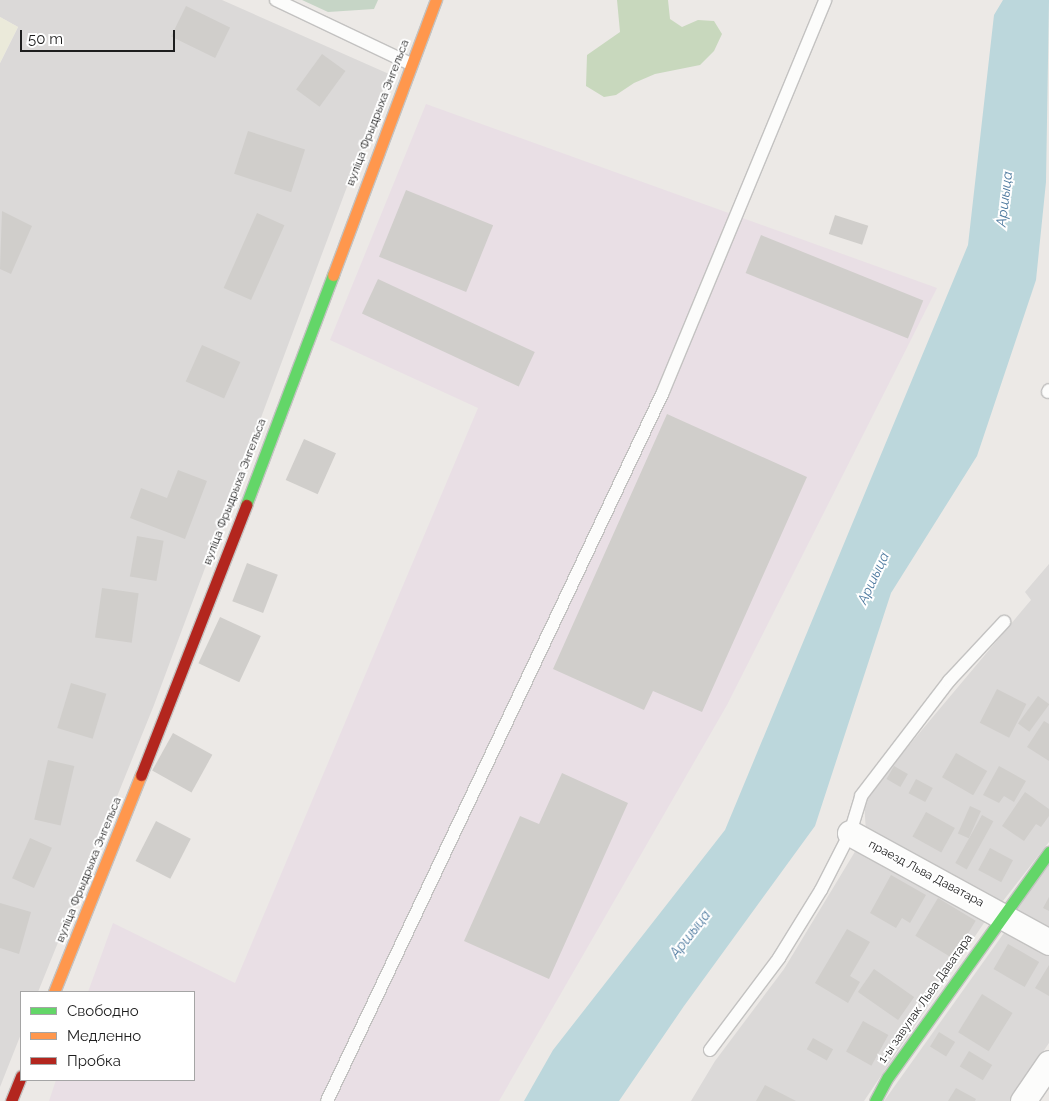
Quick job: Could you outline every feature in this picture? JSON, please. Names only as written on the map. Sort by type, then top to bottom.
[{"type":"street","name":"вуліца Фрыдрыха Энгельса","points":[[54,991],[194,643],[436,0]]},
{"type":"street","name":"праезд Льва Даватара","points":[[850,833],[1049,942]]},
{"type":"street","points":[[1002,915],[1049,852]]},
{"type":"street","name":"1-ы завулак Льва Даватара","points":[[875,1101],[888,1077],[1002,915]]},
{"type":"street","points":[[1024,1101],[1049,1064]]},
{"type":"street","points":[[11,1101],[20,1078]]},
{"type":"lane","points":[[276,0],[411,64]]},
{"type":"lane","points":[[327,1101],[663,392],[825,0]]},
{"type":"lane","points":[[710,1050],[779,958],[821,890],[850,833],[861,796],[949,681],[1004,622]]},
{"type":"shaded area","points":[[0,0],[222,0],[389,74],[154,705],[38,991],[20,991],[20,1037],[0,1087],[0,63],[18,27],[0,17]]},
{"type":"shaded area","points":[[0,17],[18,27],[0,63]]},
{"type":"shaded area","points":[[426,104],[937,288],[727,705],[499,1101],[49,1101],[56,1081],[195,1081],[195,991],[88,991],[113,923],[235,983],[478,408],[330,340]]},
{"type":"shaded area","points":[[1049,564],[1049,842],[999,906],[866,833],[864,799],[1031,600],[1025,592]]},
{"type":"shaded area","points":[[859,845],[988,917],[864,1101],[691,1101],[715,1061],[784,969]]},
{"type":"shaded area","points":[[1049,865],[1049,933],[1013,913]]},
{"type":"shaded area","points":[[1009,926],[1049,950],[1049,1043],[1010,1101],[884,1101]]},
{"type":"green space","points":[[302,0],[378,0],[374,9],[328,12]]},
{"type":"green space","points":[[617,0],[668,0],[670,19],[682,27],[698,20],[714,21],[722,34],[714,51],[700,65],[655,74],[634,83],[616,95],[604,97],[586,86],[587,55],[620,32]]},
{"type":"water","name":"Аршыца","points":[[1003,0],[1049,0],[1046,182],[1036,280],[977,456],[891,593],[815,826],[684,1006],[619,1101],[524,1101],[553,1050],[725,830],[968,245],[994,15]]},
{"type":"building","points":[[186,6],[230,27],[215,58],[171,37]]},
{"type":"building","points":[[322,54],[345,71],[320,107],[296,90]]},
{"type":"building","points":[[248,131],[305,150],[291,192],[234,174]]},
{"type":"building","points":[[406,190],[493,225],[466,292],[379,257]]},
{"type":"building","points":[[2,211],[32,226],[11,274],[0,269]]},
{"type":"building","points":[[257,213],[284,225],[251,300],[224,288]]},
{"type":"building","points":[[835,215],[868,226],[862,245],[829,234]]},
{"type":"building","points":[[761,235],[923,301],[908,339],[746,273]]},
{"type":"building","points":[[378,279],[535,352],[519,387],[362,313]]},
{"type":"building","points":[[202,345],[240,362],[224,399],[186,382]]},
{"type":"building","points":[[667,414],[807,477],[702,712],[653,691],[644,710],[553,669]]},
{"type":"building","points":[[304,439],[336,453],[318,494],[286,480]]},
{"type":"building","points":[[178,470],[207,481],[185,539],[130,518],[141,488],[167,498]]},
{"type":"building","points":[[137,536],[164,541],[156,581],[130,576]]},
{"type":"building","points":[[247,563],[278,575],[263,613],[232,601]]},
{"type":"building","points":[[102,588],[139,593],[132,643],[95,638]]},
{"type":"building","points":[[220,617],[261,636],[239,682],[198,663]]},
{"type":"building","points":[[71,683],[106,694],[93,739],[57,728]]},
{"type":"building","points":[[997,689],[1026,704],[1009,738],[980,723]]},
{"type":"building","points":[[1038,696],[1049,705],[1029,732],[1018,724]]},
{"type":"building","points":[[1044,721],[1049,724],[1049,761],[1027,747]]},
{"type":"building","points":[[173,733],[212,755],[192,792],[152,771]]},
{"type":"building","points":[[956,753],[987,771],[973,795],[942,777]]},
{"type":"building","points":[[48,760],[74,766],[61,826],[34,819]]},
{"type":"building","points":[[894,766],[908,774],[900,787],[886,779]]},
{"type":"building","points":[[999,766],[1026,781],[1014,802],[1004,796],[999,803],[983,795]]},
{"type":"building","points":[[562,773],[628,803],[549,979],[464,941],[520,816],[539,824]]},
{"type":"building","points":[[916,779],[933,788],[925,802],[908,793]]},
{"type":"building","points":[[1025,792],[1049,809],[1049,816],[1041,827],[1036,824],[1024,841],[1002,826]]},
{"type":"building","points":[[970,806],[981,811],[969,838],[958,833]]},
{"type":"building","points":[[926,812],[955,828],[941,852],[912,836]]},
{"type":"building","points":[[982,815],[993,821],[967,869],[955,863]]},
{"type":"building","points":[[156,821],[191,839],[170,879],[136,861]]},
{"type":"building","points":[[30,838],[52,848],[34,888],[12,878]]},
{"type":"building","points":[[990,848],[1013,860],[1001,882],[978,870]]},
{"type":"building","points":[[891,875],[926,895],[910,923],[902,918],[896,928],[870,913]]},
{"type":"building","points":[[1049,897],[1049,911],[1043,908]]},
{"type":"building","points":[[938,898],[976,921],[953,958],[915,936]]},
{"type":"building","points":[[0,903],[31,912],[19,954],[0,948]]},
{"type":"building","points":[[847,929],[870,942],[850,976],[860,982],[848,1003],[815,983]]},
{"type":"building","points":[[1008,944],[1039,962],[1025,987],[994,969]]},
{"type":"building","points":[[1049,965],[1049,996],[1035,988]]},
{"type":"building","points":[[874,969],[914,997],[898,1020],[858,992]]},
{"type":"building","points":[[982,994],[1013,1013],[989,1051],[958,1032]]},
{"type":"building","points":[[863,1021],[888,1035],[871,1066],[846,1052]]},
{"type":"building","points":[[939,1032],[955,1042],[946,1056],[930,1046]]},
{"type":"building","points":[[813,1038],[833,1049],[827,1061],[807,1049]]},
{"type":"building","points":[[969,1051],[992,1065],[983,1080],[960,1066]]},
{"type":"building","points":[[765,1085],[796,1101],[756,1101]]},
{"type":"building","points":[[956,1088],[976,1099],[975,1101],[948,1101]]},
{"type":"traffic: fast","points":[[246,505],[333,275]]},
{"type":"traffic: fast","points":[[875,1101],[888,1077],[1049,852]]},
{"type":"traffic: slow","points":[[333,275],[436,0]]},
{"type":"traffic: slow","points":[[54,991],[141,775]]},
{"type":"traffic: jam","points":[[141,775],[246,505]]},
{"type":"traffic: jam","points":[[11,1101],[20,1078]]}]
